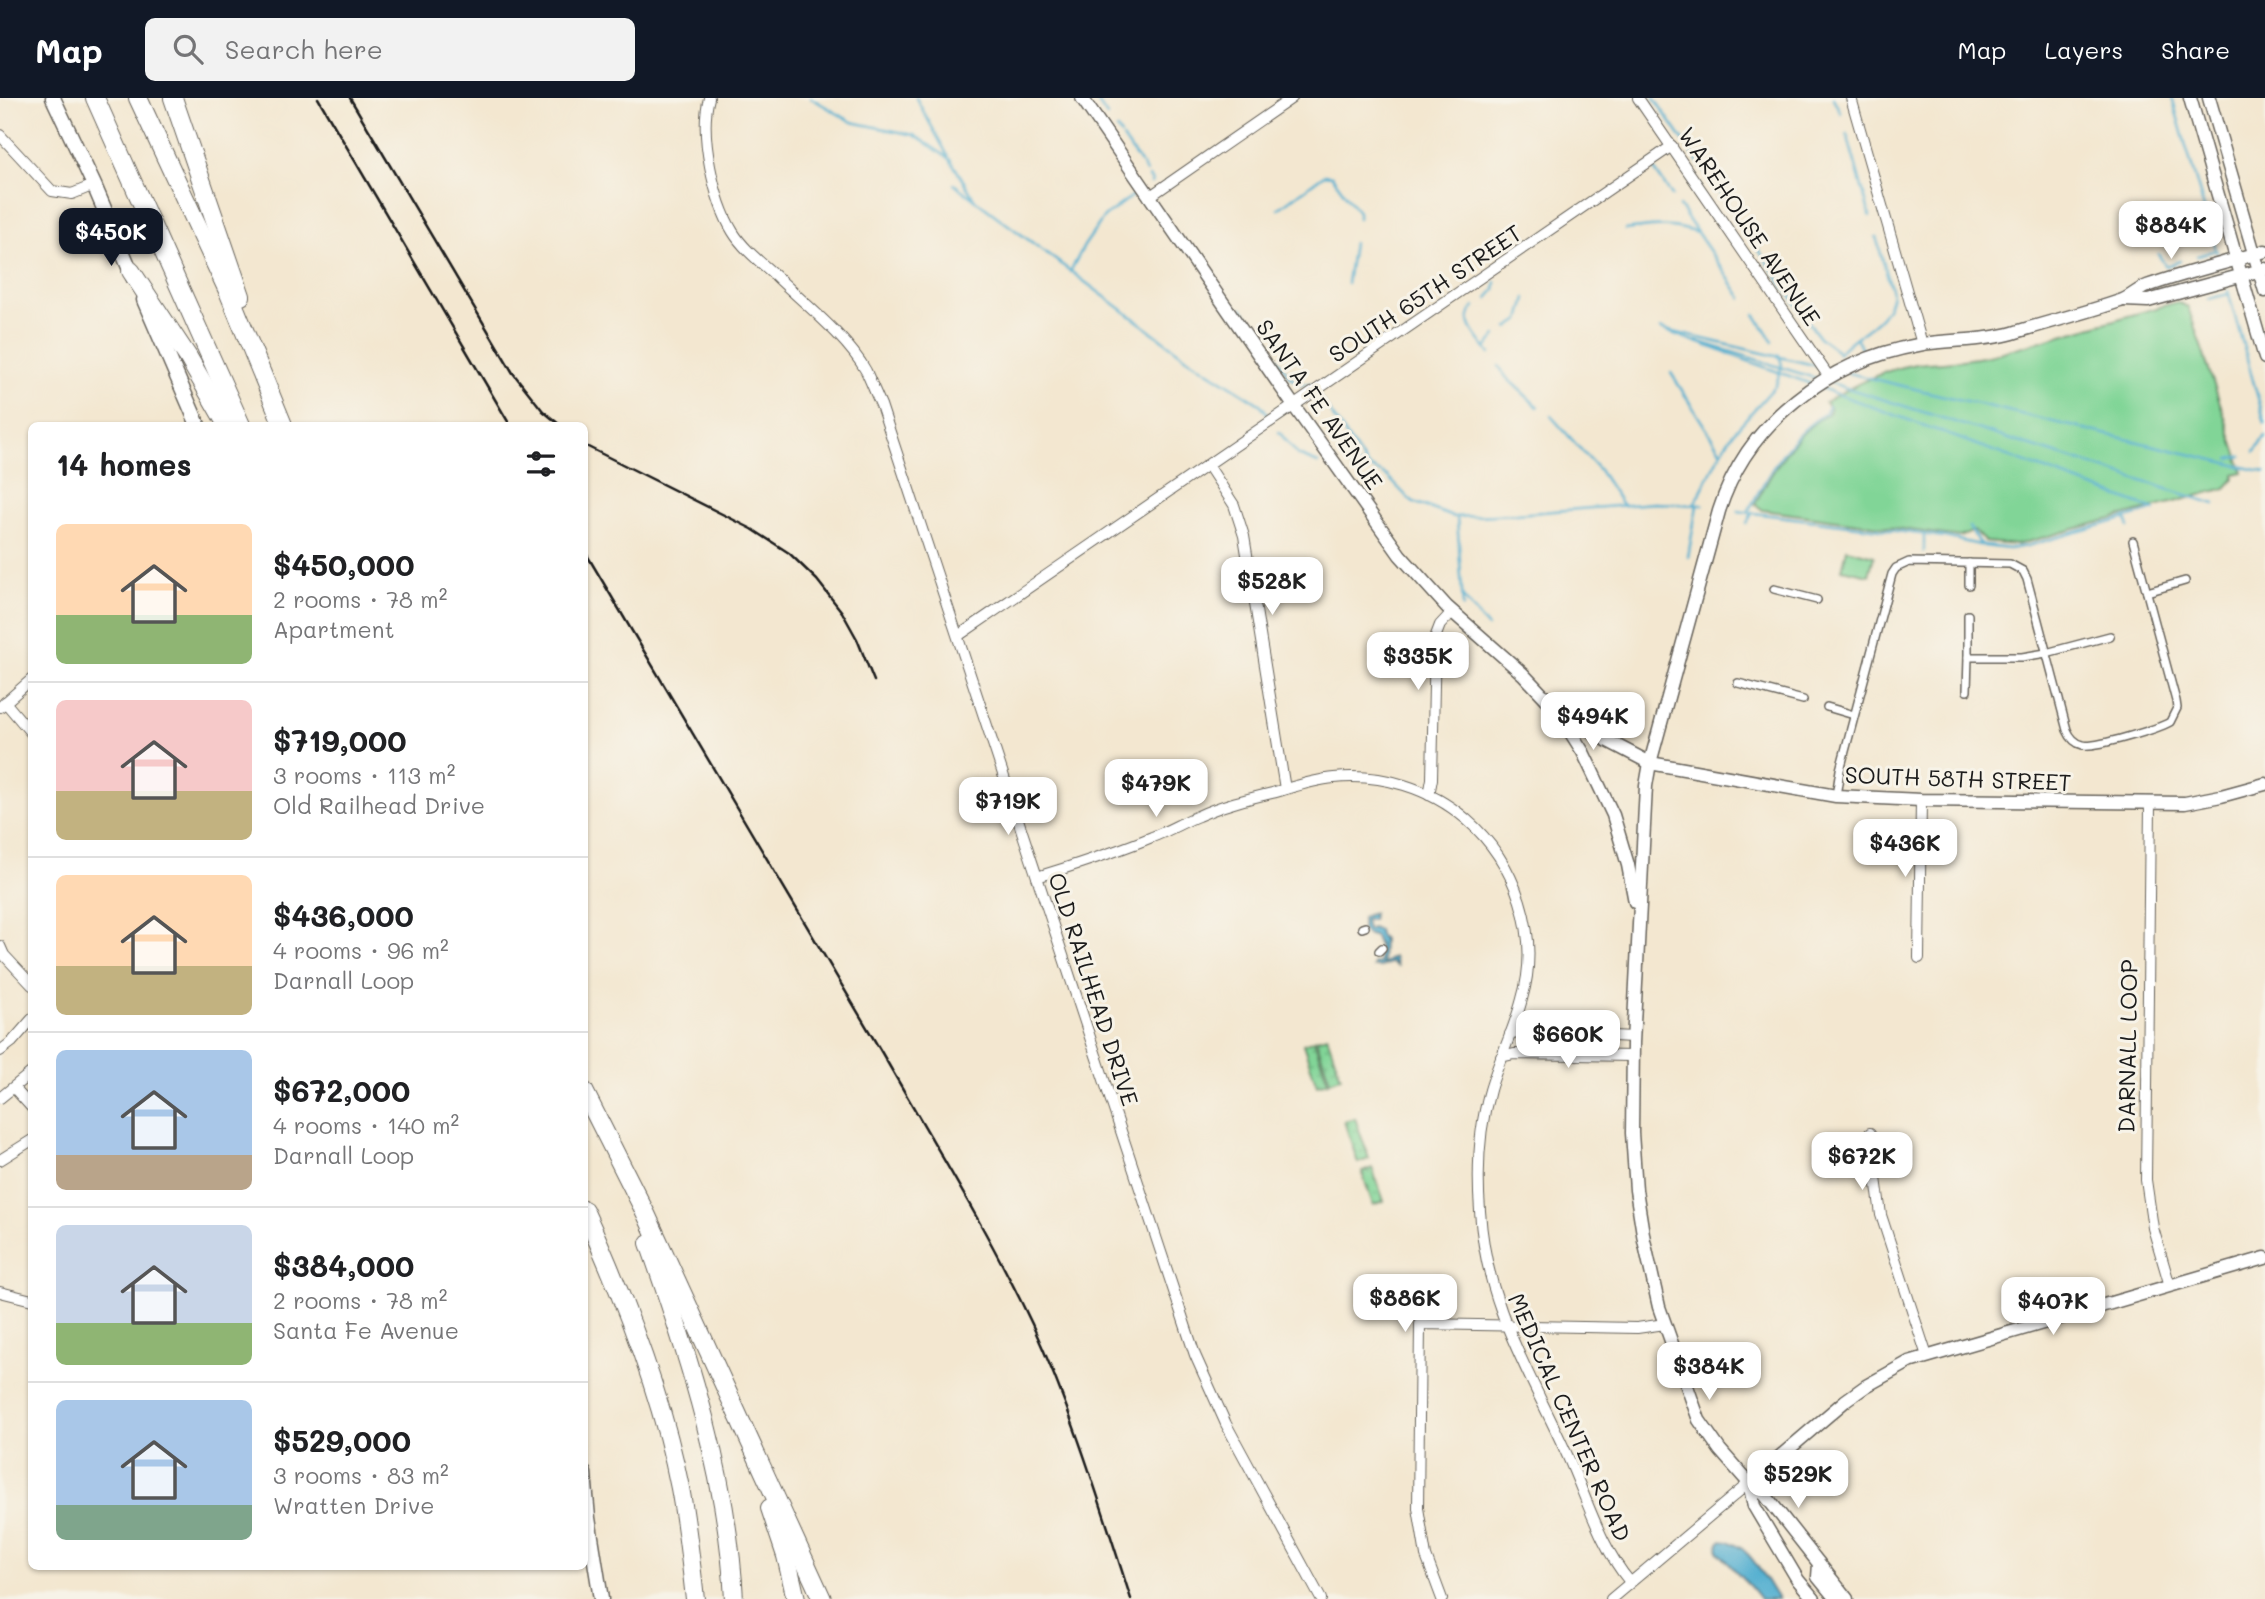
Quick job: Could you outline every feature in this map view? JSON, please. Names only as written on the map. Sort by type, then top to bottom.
[{"type":"highway","points":[[96,98],[240,422]]},
{"type":"highway","points":[[138,98],[228,291],[284,422]]},
{"type":"highway","points":[[173,98],[248,318],[277,392],[284,422]]},
{"type":"highway","points":[[131,271],[188,357],[225,422]]},
{"type":"highway","points":[[588,1100],[646,1214],[822,1599]]},
{"type":"highway","points":[[588,1101],[649,1245],[695,1386],[726,1524],[734,1599]]},
{"type":"highway","points":[[588,1219],[652,1381],[680,1487],[695,1599]]},
{"type":"highway","points":[[725,1385],[786,1556],[796,1599]]},
{"type":"main road","points":[[53,98],[94,185],[197,422]]},
{"type":"main road","points":[[588,1518],[601,1599]]},
{"type":"street","name":"OLD RAILHEAD DRIVE","points":[[709,98],[705,122],[710,166],[733,232],[749,251],[840,338],[865,369],[885,417],[1195,1355],[1232,1434],[1321,1599]]},
{"type":"street","name":"SANTA FE AVENUE","points":[[1082,98],[1400,555],[1452,612],[1523,674],[1555,708]]},
{"type":"street","points":[[1149,197],[1292,98]]},
{"type":"street","name":"WAREHOUSE AVENUE","points":[[1638,98],[1829,376]]},
{"type":"street","points":[[1851,98],[1922,344]]},
{"type":"street","points":[[2190,98],[2265,358]]},
{"type":"street","points":[[2209,98],[2260,253],[2265,291]]},
{"type":"street","points":[[0,135],[52,191],[72,194],[94,185]]},
{"type":"street","name":"SOUTH 65TH STREET","points":[[958,636],[1672,146]]},
{"type":"street","points":[[1846,1599],[1765,1495],[1749,1483],[1711,1439],[1699,1420],[1665,1324],[1648,1264],[1636,1190],[1632,1133],[1633,1037],[1644,807],[1650,763],[1726,490],[1743,460],[1775,419],[1798,398],[1850,365],[1876,355],[1922,344],[2005,335],[2123,300],[2145,287],[2260,253]]},
{"type":"street","points":[[2123,300],[2148,301],[2262,270]]},
{"type":"street","points":[[1208,465],[1234,505],[1244,536],[1285,789]]},
{"type":"street","points":[[1836,796],[1840,770],[1892,574],[1896,568],[1909,562],[2010,564],[2023,572],[2067,730],[2075,742],[2089,746],[2170,722],[2176,701],[2133,541]]},
{"type":"street","points":[[1969,563],[1969,585]]},
{"type":"street","points":[[2147,592],[2185,581]]},
{"type":"street","points":[[1774,589],[1817,600]]},
{"type":"street","points":[[1429,795],[1432,779],[1435,638],[1440,625],[1452,612]]},
{"type":"street","points":[[1967,691],[1968,615]]},
{"type":"street","points":[[1968,657],[2022,657],[2110,636]]},
{"type":"street","points":[[28,682],[3,704],[28,730]]},
{"type":"street","points":[[1738,683],[1803,700]]},
{"type":"street","points":[[1827,707],[1854,715]]},
{"type":"street","points":[[1555,708],[1594,773],[1613,815],[1628,865],[1638,920]]},
{"type":"street","name":"SOUTH 58TH STREET","points":[[1555,708],[1650,763],[1836,796],[2150,804],[2204,800],[2265,784]]},
{"type":"street","name":"MEDICAL CENTER ROAD","points":[[1037,877],[1139,842],[1215,809],[1285,789],[1350,777],[1388,781],[1429,795],[1461,815],[1489,843],[1503,864],[1518,896],[1528,939],[1528,965],[1522,1000],[1490,1089],[1484,1115],[1479,1187],[1488,1270],[1505,1326],[1568,1457],[1608,1550],[1630,1582]]},
{"type":"street","points":[[1919,958],[1922,800]]},
{"type":"street","name":"DARNALL LOOP","points":[[2150,804],[2146,1180],[2153,1228],[2170,1286]]},
{"type":"street","points":[[0,946],[4,955],[28,981]]},
{"type":"street","points":[[0,1051],[28,1024]]},
{"type":"street","points":[[1510,1034],[1532,1032],[1633,1037]]},
{"type":"street","points":[[1501,1057],[1514,1054],[1633,1056]]},
{"type":"street","points":[[0,1098],[28,1080]]},
{"type":"street","points":[[14,1088],[28,1104]]},
{"type":"street","points":[[1870,1133],[1881,1215],[1927,1356]]},
{"type":"street","points":[[0,1160],[28,1142]]},
{"type":"street","points":[[1611,1599],[1845,1401],[1866,1386],[1909,1363],[2265,1258]]},
{"type":"street","points":[[0,1292],[28,1299]]},
{"type":"street","points":[[1442,1599],[1426,1556],[1418,1508],[1420,1324],[1637,1328],[1665,1324]]},
{"type":"street","points":[[1749,1483],[1754,1506],[1793,1572],[1814,1599]]},
{"type":"street","points":[[1819,1564],[1818,1577],[1836,1599]]},
{"type":"street","points":[[1819,1564],[1831,1567],[1855,1599]]},
{"type":"green space","points":[[2177,302],[2188,307],[2243,472],[2234,474],[2234,479],[2226,488],[2016,545],[1985,542],[1974,531],[1960,537],[1763,510],[1755,504],[1795,441],[1829,413],[1830,409],[1825,402],[1861,382],[1900,367],[1988,356]]},
{"type":"green space","points":[[1847,549],[1874,556],[1869,575],[1842,569]]},
{"type":"green space","points":[[1327,1036],[1341,1077],[1330,1081],[1316,1039]]},
{"type":"green space","points":[[1314,1040],[1328,1082],[1317,1085],[1303,1044]]},
{"type":"green space","points":[[1355,1118],[1369,1159],[1358,1163],[1344,1121]]},
{"type":"green space","points":[[1372,1168],[1384,1201],[1373,1205],[1362,1172]]},
{"type":"water","points":[[1373,913],[1372,920],[1365,920],[1367,930],[1378,930],[1383,939],[1382,964],[1394,957],[1397,967],[1392,962],[1373,967],[1374,963],[1379,964],[1379,946],[1375,937],[1362,930],[1362,917]]},
{"type":"water","points":[[1722,1540],[1732,1542],[1748,1554],[1778,1599],[1760,1599],[1718,1551]]},
{"type":"waterway","points":[[811,98],[852,122],[914,135],[950,159],[975,200],[1187,358],[1261,405],[1267,413]]},
{"type":"waterway","points":[[916,98],[948,156]]},
{"type":"waterway","points":[[1095,98],[1107,116]]},
{"type":"waterway","points":[[1654,98],[1727,204]]},
{"type":"waterway","points":[[1833,98],[1841,113]]},
{"type":"waterway","points":[[2172,98],[2217,253]]},
{"type":"waterway","points":[[1117,129],[1121,135]]},
{"type":"waterway","points":[[1847,134],[1870,216]]},
{"type":"waterway","points":[[1123,138],[1140,163]]},
{"type":"waterway","points":[[1142,165],[1146,172]]},
{"type":"waterway","points":[[1654,169],[1672,196]]},
{"type":"waterway","points":[[1278,209],[1324,175],[1332,176],[1358,212],[1358,219]]},
{"type":"waterway","points":[[1149,177],[1151,183]]},
{"type":"waterway","points":[[954,184],[974,199]]},
{"type":"waterway","points":[[1070,272],[1104,217],[1136,193]]},
{"type":"waterway","points":[[1679,206],[1742,298]]},
{"type":"waterway","points":[[1625,230],[1670,227],[1697,233]]},
{"type":"waterway","points":[[1743,227],[1819,337],[1839,352]]},
{"type":"waterway","points":[[1838,354],[1878,320],[1890,303],[1892,292],[1876,237]]},
{"type":"waterway","points":[[1347,283],[1353,243]]},
{"type":"waterway","points":[[2197,256],[2216,250]]},
{"type":"waterway","points":[[2158,254],[2166,266],[2180,261]]},
{"type":"waterway","points":[[1488,298],[1495,290],[1496,282]]},
{"type":"waterway","points":[[2228,291],[2265,423]]},
{"type":"waterway","points":[[2208,299],[2229,294]]},
{"type":"waterway","points":[[1508,328],[1520,320],[1526,298]]},
{"type":"waterway","points":[[1475,307],[1470,312],[1470,324],[1490,354]]},
{"type":"waterway","points":[[1242,308],[1290,377],[1299,384],[1311,384]]},
{"type":"waterway","points":[[1808,321],[1809,310]]},
{"type":"waterway","points":[[1755,314],[1773,342]]},
{"type":"waterway","points":[[1811,384],[1661,329],[1818,366]]},
{"type":"waterway","points":[[1487,347],[1496,336]]},
{"type":"waterway","points":[[1857,339],[1862,349]]},
{"type":"waterway","points":[[1697,341],[1818,379]]},
{"type":"waterway","points":[[1695,503],[1733,433],[1776,385],[1782,365],[1779,355]]},
{"type":"waterway","points":[[1499,366],[1506,377],[1538,407]]},
{"type":"waterway","points":[[1671,373],[1721,452]]},
{"type":"waterway","points":[[1848,373],[2265,472]]},
{"type":"waterway","points":[[1831,383],[2215,504]]},
{"type":"waterway","points":[[1738,511],[1944,537],[2009,549],[2155,510],[1821,388]]},
{"type":"waterway","points":[[1320,398],[1366,464]]},
{"type":"waterway","points":[[1748,512],[1780,457],[1801,433],[1826,413],[1828,406]]},
{"type":"waterway","points":[[1551,416],[1599,470],[1623,506]]},
{"type":"waterway","points":[[1279,432],[1298,455],[1318,463]]},
{"type":"waterway","points":[[2255,452],[2265,436]]},
{"type":"waterway","points":[[2229,459],[2242,456]]},
{"type":"waterway","points":[[1349,466],[1367,466],[1387,476],[1411,501],[1453,517],[1654,503],[1703,505]]},
{"type":"waterway","points":[[1688,557],[1697,505]]},
{"type":"waterway","points":[[1747,524],[1752,513]]},
{"type":"waterway","points":[[1457,517],[1463,607]]},
{"type":"waterway","points":[[2126,518],[2129,527]]},
{"type":"waterway","points":[[1969,527],[1980,545]]},
{"type":"waterway","points":[[1924,535],[1924,552]]},
{"type":"waterway","points":[[1463,597],[1487,627]]},
{"type":"railway","points":[[318,98],[508,422]]},
{"type":"railway","points":[[350,98],[513,373],[543,411],[556,422]]},
{"type":"railway","points":[[588,447],[752,529],[789,553],[817,580],[842,612],[857,639],[874,681]]},
{"type":"railway","points":[[588,557],[845,990],[997,1255],[1032,1324],[1061,1392],[1131,1599]]}]
